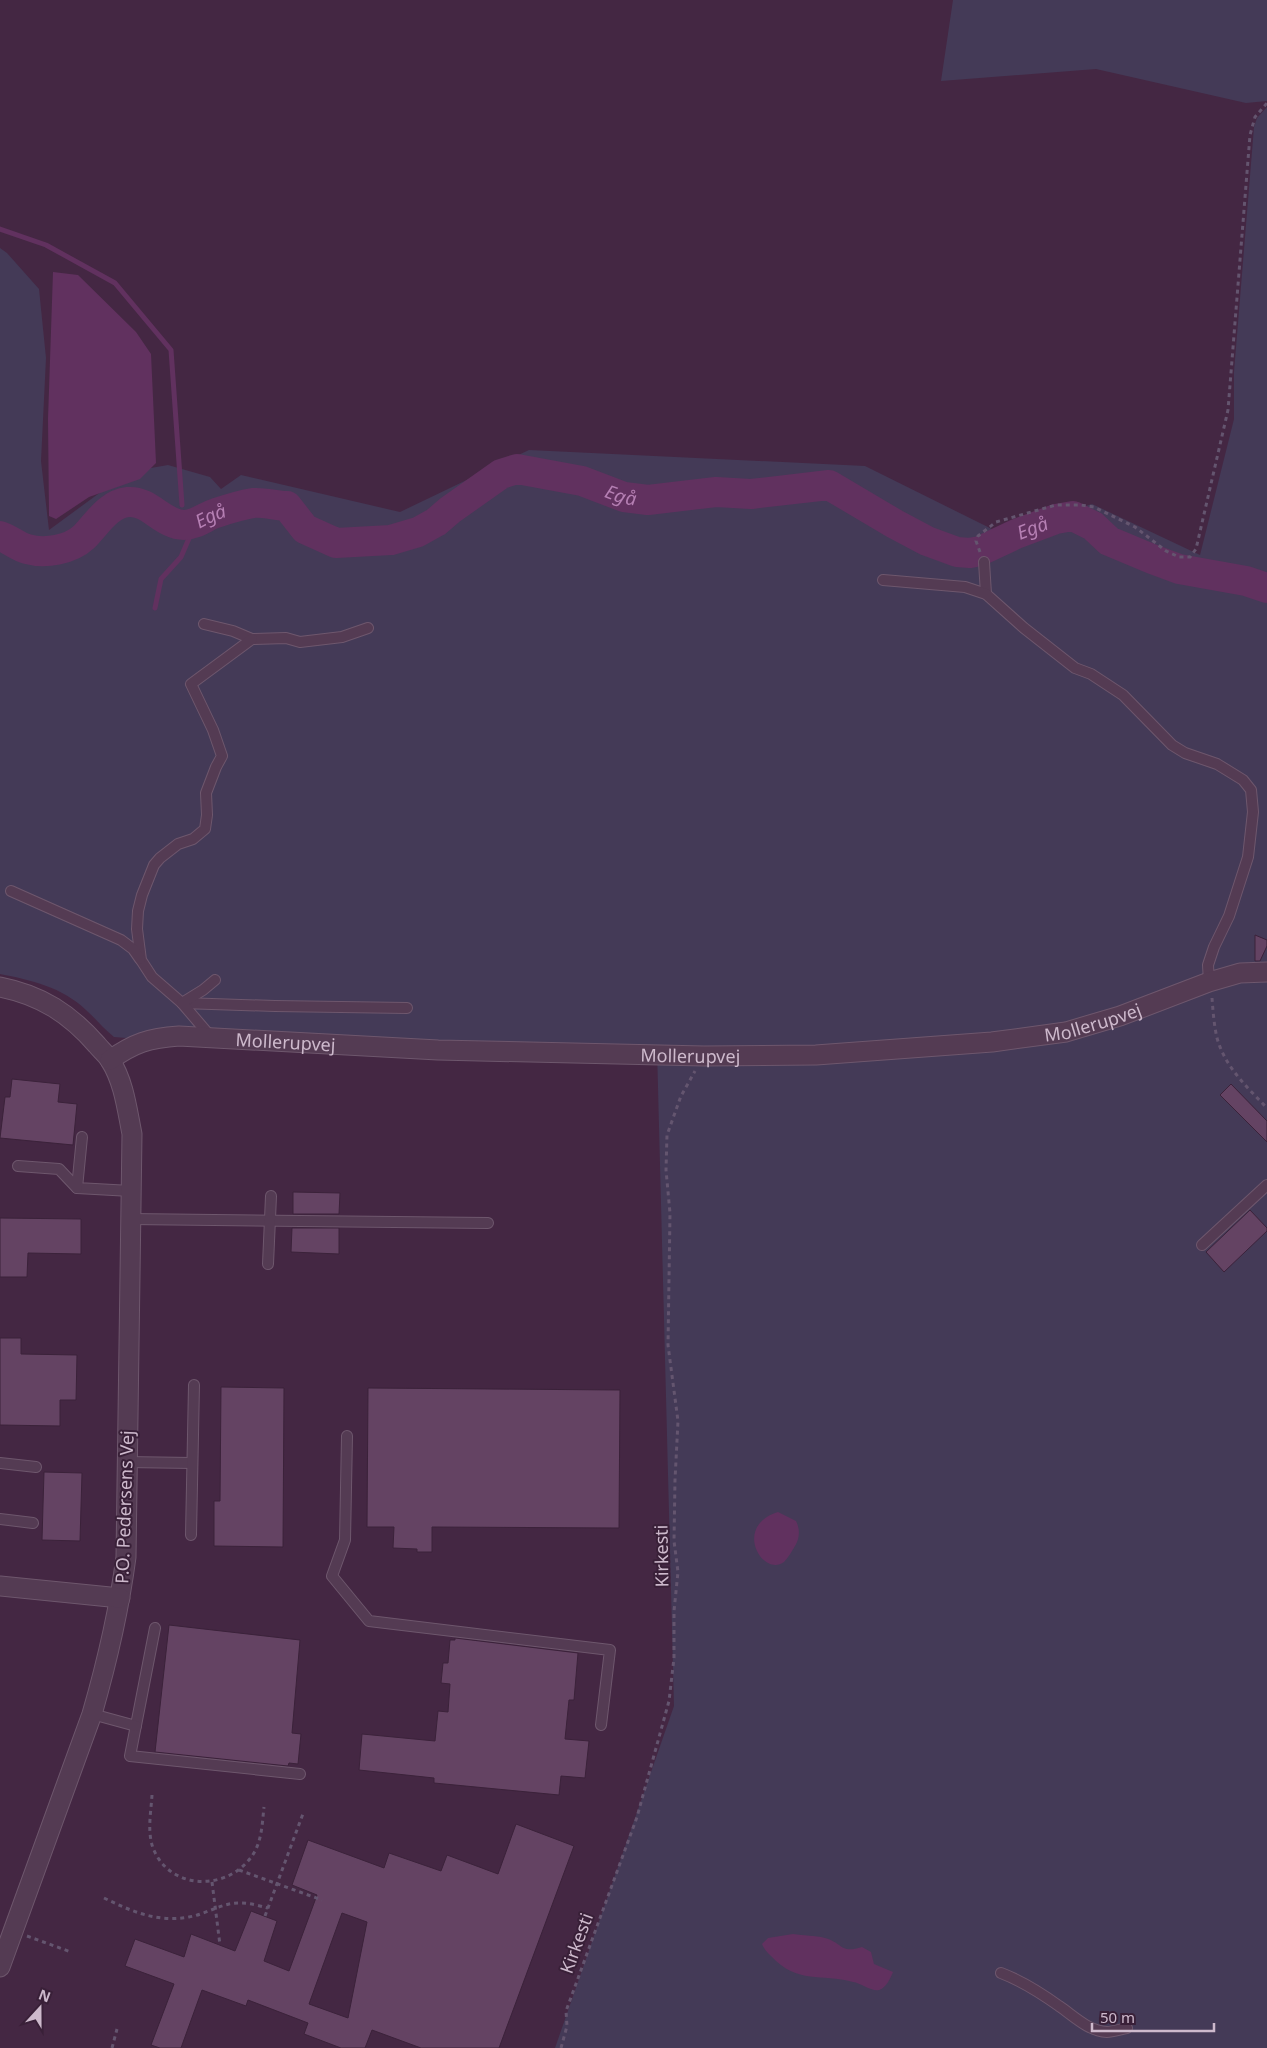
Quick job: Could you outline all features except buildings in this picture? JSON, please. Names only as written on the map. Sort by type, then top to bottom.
[{"type":"street","name":"Mollerupvej","points":[[110,1060],[128,1047],[144,1040],[179,1036],[438,1050],[704,1056],[836,1053],[992,1042],[1066,1032],[1120,1016],[1209,982],[1240,974],[1267,972]]},
{"type":"street","name":"P.O. Pedersens Vej","points":[[0,987],[44,1000],[69,1017],[90,1037],[110,1060],[124,1095],[132,1134],[126,1557],[120,1598],[104,1672],[92,1714],[0,1967]]},
{"type":"street","points":[[0,1586],[120,1598]]},
{"type":"lane","points":[[984,562],[986,594]]},
{"type":"lane","points":[[882,580],[965,586],[986,594],[1024,628],[1075,668],[1091,674],[1123,695],[1172,745],[1185,753],[1232,771],[1243,780],[1251,790],[1253,812],[1248,857],[1237,892],[1208,965],[1209,982]]},
{"type":"lane","points":[[204,624],[233,631],[252,639],[286,638],[300,642],[342,637],[368,628]]},
{"type":"lane","points":[[141,960],[137,929],[138,911],[142,895],[154,866],[160,858],[178,844],[193,839],[205,829],[207,815],[206,793],[222,756],[213,730],[190,684],[252,639]]},
{"type":"lane","points":[[12,891],[121,940],[133,949],[152,977],[182,1002],[211,1038]]},
{"type":"lane","points":[[182,1002],[203,990],[215,980]]},
{"type":"lane","points":[[182,1002],[275,1006],[407,1008]]},
{"type":"lane","points":[[77,1188],[82,1137]]},
{"type":"lane","points":[[18,1166],[59,1169],[77,1188],[131,1191]]},
{"type":"lane","points":[[1202,1246],[1267,1185]]},
{"type":"lane","points":[[268,1264],[271,1196]]},
{"type":"lane","points":[[130,1218],[488,1224]]},
{"type":"lane","points":[[191,1535],[194,1385]]},
{"type":"lane","points":[[347,1436],[345,1540],[332,1576],[369,1620],[610,1650],[601,1725]]},
{"type":"lane","points":[[126,1462],[192,1463]]},
{"type":"lane","points":[[0,1463],[36,1467]]},
{"type":"lane","points":[[0,1519],[33,1523]]},
{"type":"lane","points":[[155,1628],[130,1756],[300,1774]]},
{"type":"lane","points":[[92,1714],[136,1726]]},
{"type":"lane","points":[[1001,1973],[1019,1980],[1080,2022],[1097,2030],[1108,2032],[1127,2028]]},
{"type":"path","points":[[976,541],[978,536],[996,522],[1056,505],[1081,505],[1094,507],[1135,527],[1166,552],[1178,557],[1190,557],[1196,549],[1228,410],[1250,135],[1255,117],[1267,104]]},
{"type":"path","points":[[1209,982],[1217,1038],[1225,1059],[1234,1073],[1267,1108]]},
{"type":"path","name":"Kirkesti","points":[[561,2048],[567,2026],[566,2011],[637,1816],[669,1700],[674,1658],[674,1610],[678,1572],[674,1541],[678,1421],[668,1345],[670,1212],[666,1170],[667,1135],[681,1096],[704,1056]]},
{"type":"path","points":[[152,1795],[149,1828],[153,1848],[160,1861],[171,1872],[190,1881],[212,1882],[228,1877],[249,1860],[259,1842],[264,1807]]},
{"type":"path","points":[[265,1916],[304,1812]]},
{"type":"path","points":[[238,1870],[322,1900]]},
{"type":"path","points":[[212,1882],[220,1945]]},
{"type":"path","points":[[104,1898],[138,1914],[162,1919],[190,1917],[215,1908],[241,1903],[268,1908]]},
{"type":"path","points":[[13,1932],[72,1952]]},
{"type":"path","points":[[112,2048],[117,2030]]},
{"type":"shaded area","points":[[953,0],[1267,0],[1267,101],[1246,103],[1096,69],[941,81]]},
{"type":"shaded area","points":[[1267,107],[1267,580],[1207,559],[1267,588],[1267,2048],[555,2048],[674,1706],[657,1049],[153,1030],[127,1038],[114,1037],[77,1002],[67,996],[35,982],[0,974],[0,248],[7,253],[39,289],[46,358],[41,461],[49,530],[128,472],[168,465],[210,477],[221,489],[241,475],[400,512],[529,450],[865,466],[1000,533],[1092,504],[1200,555],[1234,419],[1234,372],[1254,127],[1257,118]]},
{"type":"shaded area","points":[[53,272],[78,275],[136,332],[151,354],[156,463],[140,479],[89,497],[56,519],[49,516],[48,419]]},
{"type":"shaded area","points":[[778,1512],[796,1521],[799,1534],[797,1543],[787,1559],[776,1565],[768,1563],[761,1557],[756,1548],[754,1538],[757,1528],[764,1519]]},
{"type":"shaded area","points":[[793,1934],[825,1938],[845,1949],[862,1947],[871,1952],[874,1964],[893,1972],[886,1985],[879,1990],[870,1989],[841,1979],[800,1975],[781,1965],[762,1944],[768,1938]]},
{"type":"waterway","points":[[0,229],[46,245],[115,283],[171,350],[182,505]]},
{"type":"waterway","name":"Egå","points":[[0,536],[27,549],[57,550],[72,545],[84,537],[115,506],[128,502],[136,502],[169,521],[184,525],[193,524],[212,514],[257,503],[287,506],[305,529],[336,543],[391,540],[418,532],[436,522],[501,474],[517,469],[582,481],[624,497],[648,500],[716,492],[751,494],[829,485],[927,541],[957,552],[970,553],[980,551],[1016,534],[1056,519],[1073,516],[1093,526],[1109,541],[1152,559],[1179,569],[1246,581],[1267,588]]},
{"type":"waterway","points":[[155,608],[161,579],[181,557],[196,522]]}]
